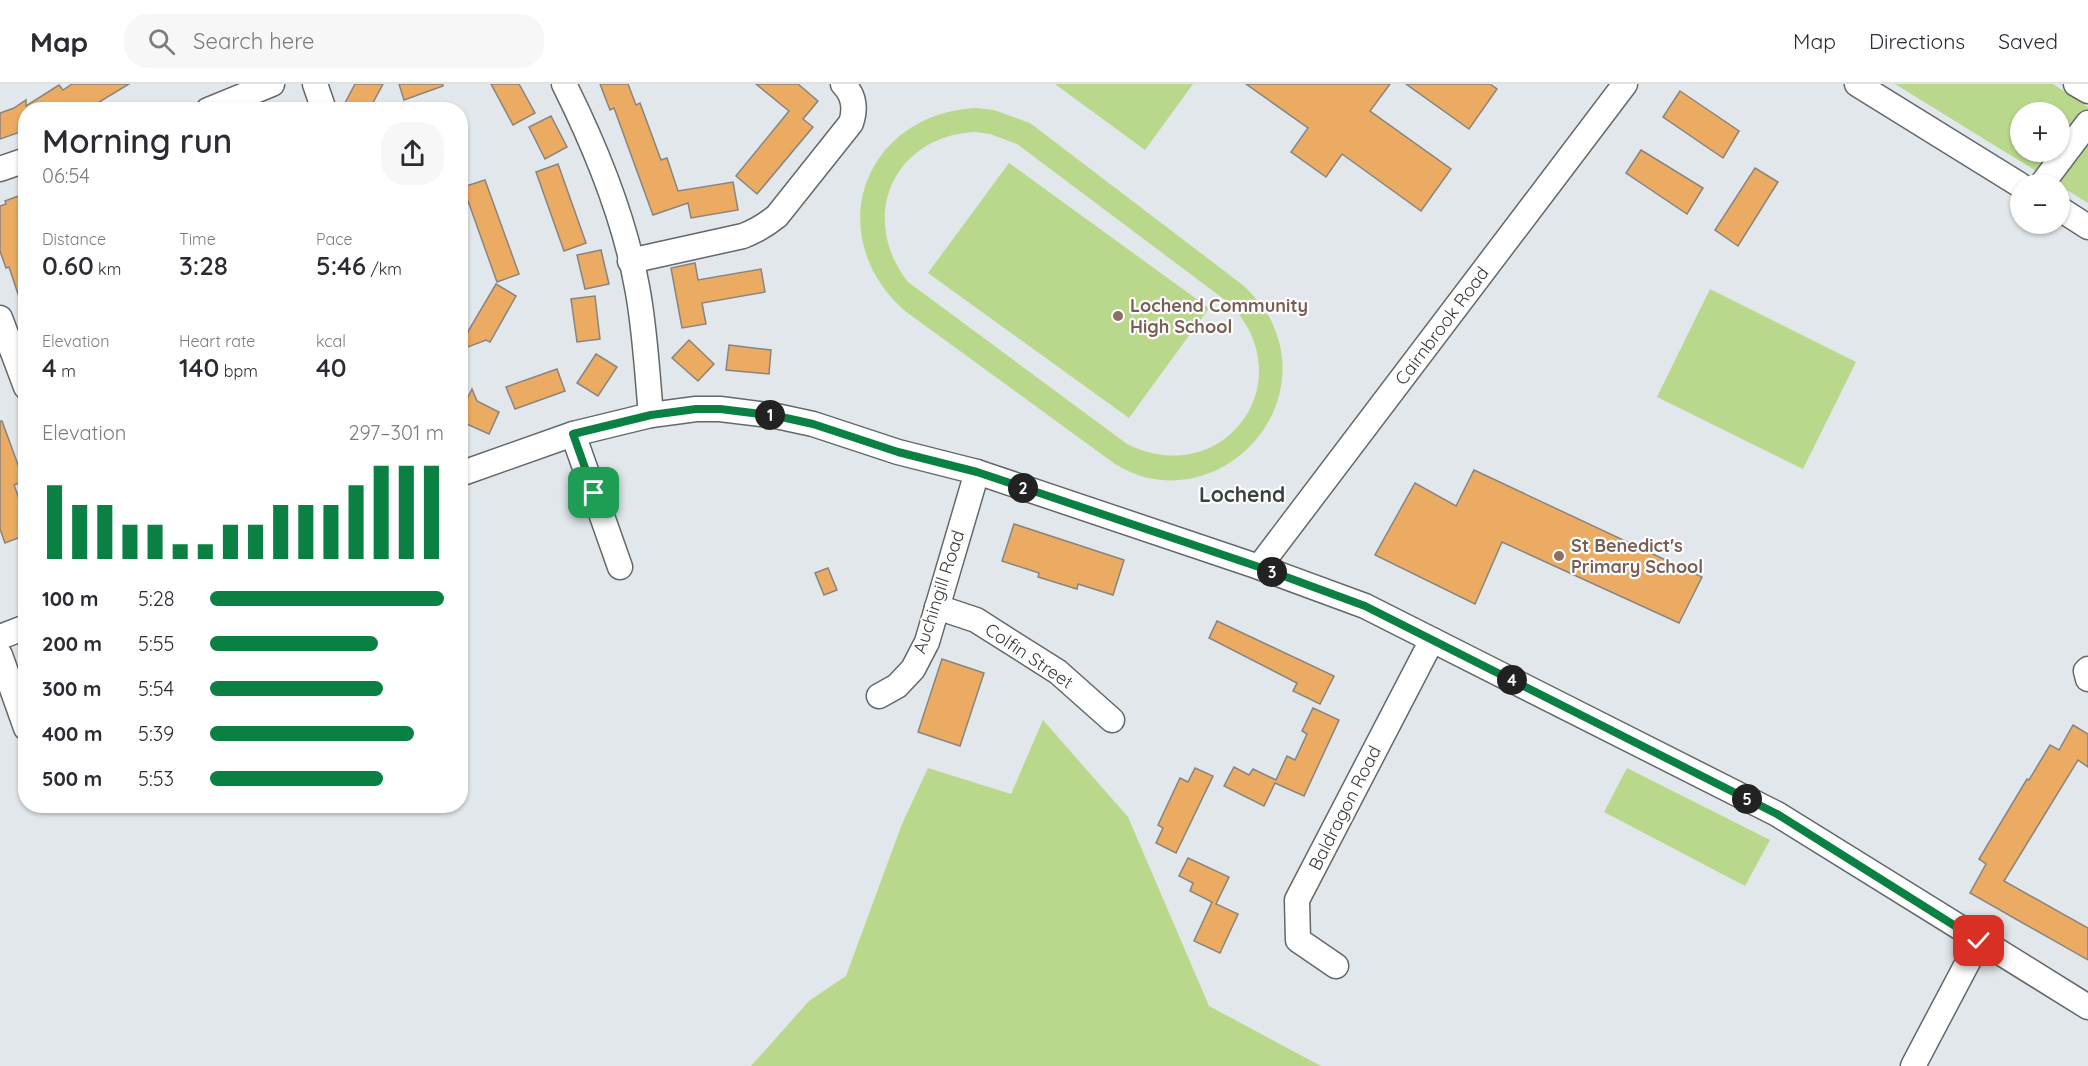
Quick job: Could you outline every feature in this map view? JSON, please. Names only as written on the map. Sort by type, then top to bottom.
[{"type":"street","points":[[227,102],[272,84]]},
{"type":"street","points":[[315,84],[321,102]]},
{"type":"street","points":[[564,84],[585,126],[606,179],[637,287],[651,415]]},
{"type":"street","points":[[630,261],[743,236],[756,231],[777,216],[851,123],[854,103],[851,94],[843,84]]},
{"type":"street","name":"Cairnbrook Road","points":[[1259,567],[1624,84]]},
{"type":"street","points":[[1857,84],[2010,179]]},
{"type":"street","points":[[2076,84],[2088,91]]},
{"type":"street","points":[[2050,174],[2088,123]]},
{"type":"street","points":[[0,169],[18,163]]},
{"type":"street","points":[[2070,215],[2088,226]]},
{"type":"street","points":[[0,318],[18,366]]},
{"type":"street","points":[[468,471],[573,434],[651,415],[696,409],[720,409],[777,416],[813,424],[898,452],[977,472],[1259,567],[1365,606],[1777,814],[2088,1008]]},
{"type":"street","points":[[573,434],[620,567]]},
{"type":"street","name":"Auchingill Road","points":[[879,696],[897,686],[913,669],[927,642],[977,472]]},
{"type":"street","name":"Colfin Street","points":[[936,607],[976,620],[1058,672],[1112,720]]},
{"type":"street","points":[[0,637],[18,630]]},
{"type":"street","name":"Baldragon Road","points":[[1336,966],[1298,939],[1297,900],[1432,640]]},
{"type":"street","points":[[0,655],[18,706]]},
{"type":"street","points":[[2088,669],[2086,671],[2088,679]]},
{"type":"street","points":[[1912,1066],[1979,941]]},
{"type":"green space","points":[[1055,84],[1193,84],[1145,150]]},
{"type":"green space","points":[[1895,84],[2053,84],[2088,107],[2088,203],[2070,192],[2070,174],[2041,174],[2022,162],[2070,162],[2070,102],[2010,102],[2010,155]]},
{"type":"green space","points":[[976,108],[994,110],[1030,123],[1249,291],[1262,306],[1272,323],[1282,360],[1280,389],[1271,417],[1255,441],[1234,460],[1208,474],[1179,480],[1148,478],[1135,474],[1115,464],[905,311],[879,281],[864,248],[860,215],[866,184],[881,155],[905,132],[937,115]],"holes":[[[975,132],[990,134],[1017,144],[1229,303],[1250,333],[1259,364],[1256,394],[1243,420],[1222,441],[1195,453],[1162,455],[1127,444],[908,282],[893,257],[886,232],[886,207],[892,184],[905,164],[923,148],[947,137]]]},
{"type":"green space","points":[[1009,163],[1209,308],[1129,418],[928,273]]},
{"type":"green space","points":[[1710,289],[1856,362],[1803,469],[1657,397]]},
{"type":"green space","points":[[1043,720],[1128,817],[1209,1006],[1321,1066],[751,1066],[809,1001],[846,976],[902,824],[928,768],[1011,794]]},
{"type":"green space","points":[[1627,768],[1770,840],[1745,886],[1604,812]]},
{"type":"building","points":[[72,84],[129,84],[99,102],[32,102],[59,85],[63,90]]},
{"type":"building","points":[[355,84],[383,84],[373,102],[346,102]]},
{"type":"building","points":[[399,84],[443,84],[443,86],[404,100]]},
{"type":"building","points":[[491,84],[519,84],[535,113],[513,125]]},
{"type":"building","points":[[600,84],[628,84],[636,105],[640,103],[661,160],[667,158],[678,191],[733,182],[738,210],[691,218],[688,203],[653,215],[614,108],[610,110]]},
{"type":"building","points":[[756,84],[798,84],[818,101],[803,119],[813,127],[757,194],[736,176],[789,111]]},
{"type":"building","points":[[1246,84],[1390,84],[1370,111],[1451,169],[1421,211],[1342,154],[1326,177],[1291,152],[1308,128]]},
{"type":"building","points":[[1406,84],[1490,84],[1497,89],[1469,129]]},
{"type":"building","points":[[1680,91],[1739,131],[1723,158],[1663,117]]},
{"type":"building","points":[[18,105],[18,133],[0,139],[0,113]]},
{"type":"building","points":[[551,116],[567,147],[545,159],[529,127]]},
{"type":"building","points":[[1641,150],[1703,188],[1687,214],[1626,173]]},
{"type":"building","points":[[558,164],[586,243],[564,251],[536,172]]},
{"type":"building","points":[[1755,168],[1778,182],[1738,246],[1715,230]]},
{"type":"building","points":[[485,180],[519,274],[497,282],[468,201],[468,185]]},
{"type":"building","points":[[18,196],[18,294],[9,267],[6,268],[0,251],[0,206],[6,204],[5,201]]},
{"type":"building","points":[[601,250],[609,284],[585,289],[577,255]]},
{"type":"building","points":[[695,263],[698,280],[761,269],[765,292],[702,303],[706,324],[682,328],[671,268]]},
{"type":"building","points":[[496,284],[516,296],[490,342],[486,340],[468,347],[468,331]]},
{"type":"building","points":[[595,296],[600,339],[577,342],[571,299]]},
{"type":"building","points":[[689,340],[714,364],[698,381],[672,358]]},
{"type":"building","points":[[729,345],[771,350],[769,374],[726,370]]},
{"type":"building","points":[[596,354],[617,367],[598,396],[577,383]]},
{"type":"building","points":[[557,369],[565,391],[515,409],[506,387]]},
{"type":"building","points":[[472,389],[477,401],[499,412],[489,434],[468,425],[468,397]]},
{"type":"building","points":[[0,421],[2,421],[18,465],[18,483],[14,485],[18,496],[18,538],[5,543],[0,529]]},
{"type":"building","points":[[1474,470],[1702,577],[1679,623],[1502,542],[1475,604],[1375,555],[1415,483],[1456,506]]},
{"type":"building","points":[[1014,524],[1124,560],[1113,595],[1078,584],[1077,589],[1038,577],[1039,573],[1002,561]]},
{"type":"building","points":[[828,568],[837,590],[824,595],[815,573]]},
{"type":"building","points":[[1217,621],[1334,676],[1320,704],[1293,691],[1297,683],[1209,638]]},
{"type":"building","points":[[942,659],[984,673],[960,746],[918,732]]},
{"type":"building","points":[[1313,708],[1339,720],[1304,796],[1275,783],[1264,806],[1224,786],[1234,767],[1249,775],[1253,769],[1276,780],[1287,756],[1295,760],[1307,734],[1302,731]]},
{"type":"building","points":[[2073,725],[2088,734],[2088,767],[2078,760],[2004,881],[2088,928],[2088,960],[1970,893],[1986,864],[1979,859],[2027,779],[2029,780],[2050,745],[2059,750]]},
{"type":"building","points":[[1195,768],[1213,776],[1176,853],[1156,843],[1163,828],[1158,825],[1180,778],[1188,782]]},
{"type":"building","points":[[1188,858],[1229,877],[1216,904],[1238,914],[1220,953],[1194,941],[1212,902],[1190,891],[1193,883],[1179,876]]},
{"type":"place","name":"Lochend Community High School","points":[[1118,316]]},
{"type":"place","name":"St Benedict's Primary School","points":[[1559,556]]},
{"type":"district","name":"Lochend","points":[[1242,495]]},
{"type":"route","points":[[594,493],[573,434],[626,420],[696,409],[720,409],[777,416],[813,424],[898,452],[977,472],[1259,567],[1365,606],[1777,814],[1979,941]]}]
